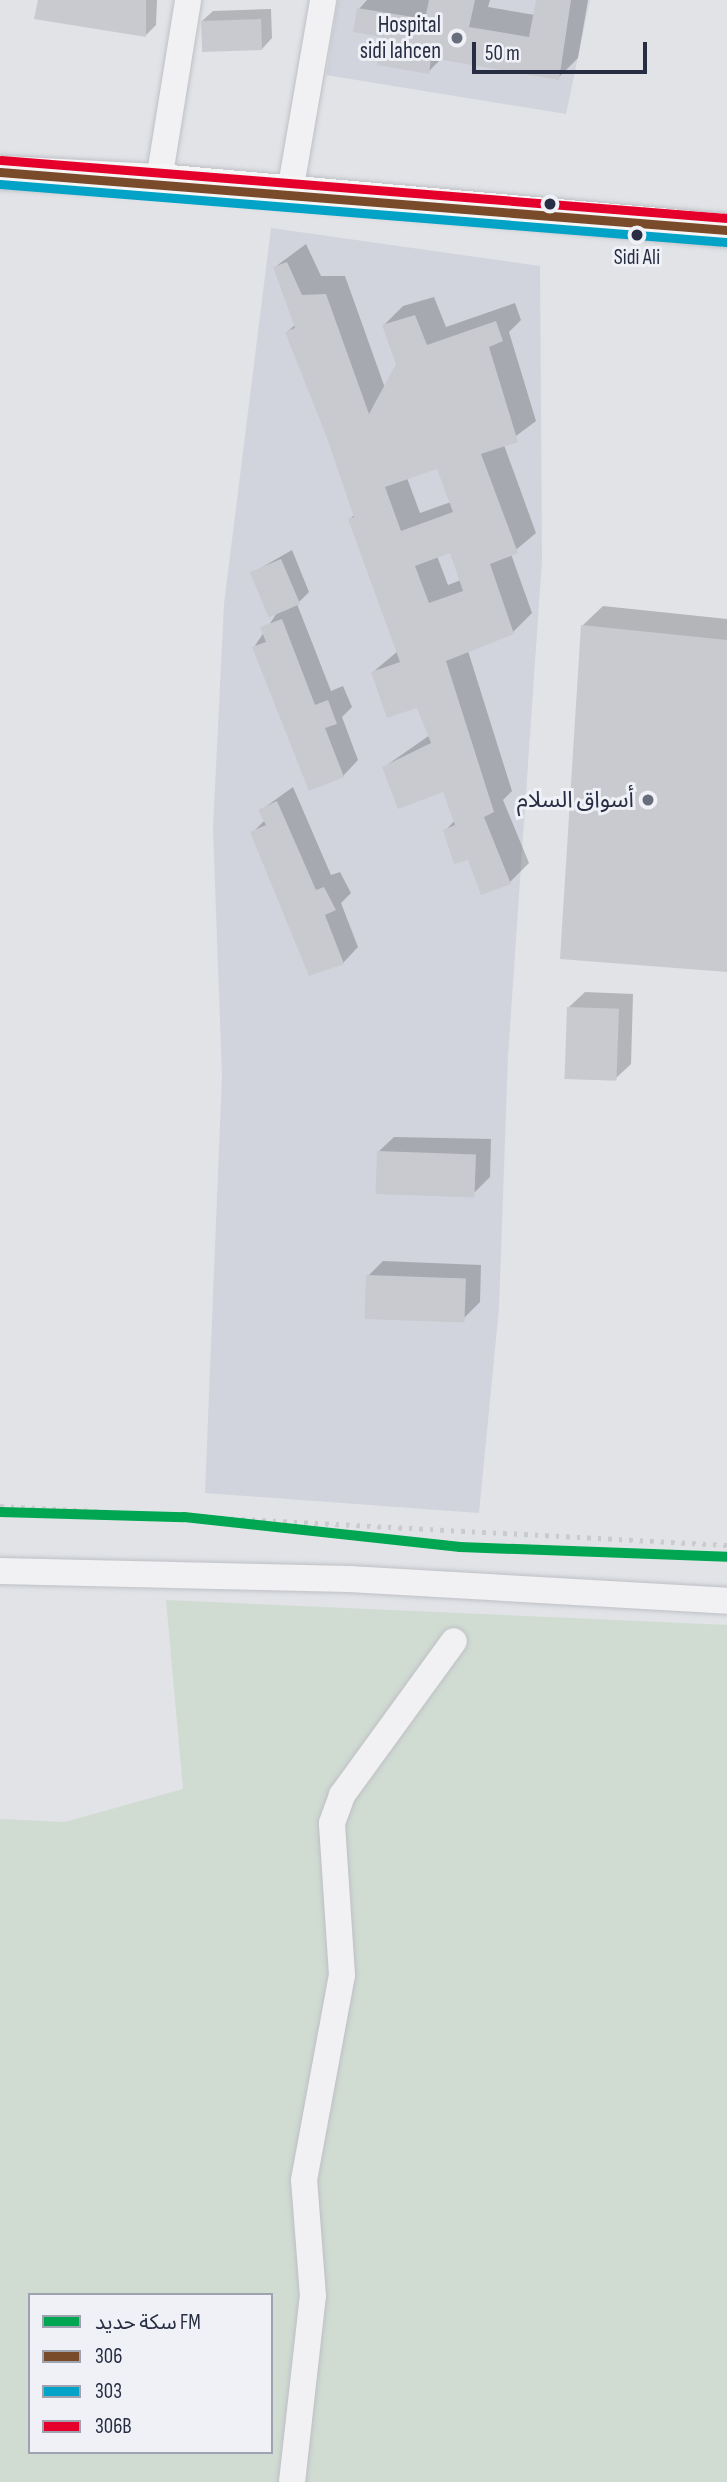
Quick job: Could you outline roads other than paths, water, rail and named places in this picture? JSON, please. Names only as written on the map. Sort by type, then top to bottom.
[{"type":"main road","points":[[0,172],[159,180],[727,230]]},
{"type":"street","points":[[159,180],[188,0]]},
{"type":"street","points":[[290,192],[323,0]]},
{"type":"street","points":[[0,1571],[349,1578],[727,1601]]},
{"type":"street","points":[[292,2482],[313,2296],[304,2180],[342,1975],[332,1824],[342,1795],[454,1641]]},
{"type":"railway","points":[[0,1506],[727,1545]]},
{"type":"rail line","name":"FM","points":[[0,1512],[184,1517],[460,1547],[727,1557]]},
{"type":"place","name":"Hospital sidi lahcen","points":[[457,38]]},
{"type":"place","name":"Sidi Ali","points":[[637,235]]},
{"type":"place","name":"أسواق السلام","points":[[648,800]]}]
